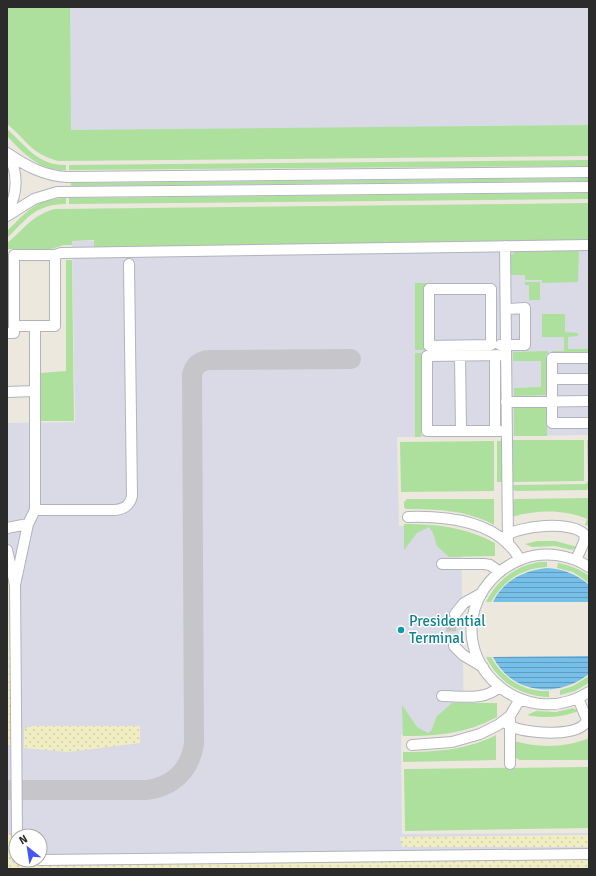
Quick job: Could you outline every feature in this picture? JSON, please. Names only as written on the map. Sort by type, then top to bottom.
[{"type":"street","points":[[7,153],[43,173],[52,176],[68,177],[589,172]]},
{"type":"street","points":[[7,153],[14,168],[16,185],[14,197],[7,215]]},
{"type":"street","points":[[7,215],[34,199],[49,193],[58,192],[589,187]]},
{"type":"street","points":[[55,255],[55,326],[11,328],[14,255],[589,245]]},
{"type":"street","points":[[505,246],[507,431],[506,539]]},
{"type":"street","points":[[35,510],[115,510],[122,509],[130,502],[132,496],[129,264]]},
{"type":"street","points":[[492,345],[491,289],[429,289],[429,346],[525,345],[525,308],[506,309]]},
{"type":"street","points":[[17,828],[15,584],[28,524],[35,510],[35,326]]},
{"type":"street","points":[[506,356],[427,356],[427,431],[507,431]]},
{"type":"street","points":[[460,356],[461,431]]},
{"type":"street","points":[[494,356],[495,431]]},
{"type":"street","points":[[589,358],[552,358],[552,423],[589,423]]},
{"type":"street","points":[[552,379],[589,379]]},
{"type":"street","points":[[7,392],[34,391]]},
{"type":"street","points":[[506,402],[589,401]]},
{"type":"street","points":[[408,517],[435,517],[478,526],[506,539],[520,560]]},
{"type":"street","points":[[7,528],[28,524]]},
{"type":"street","points":[[506,539],[526,528],[546,526],[573,528],[584,533],[585,538],[576,560]]},
{"type":"street","points":[[7,550],[15,584]]},
{"type":"street","points":[[589,567],[576,560],[563,556],[532,556],[520,560],[500,572],[482,592],[476,607],[472,630],[474,646],[482,667],[492,680],[500,687],[520,699],[532,703],[563,703],[578,698],[589,692]]},
{"type":"street","points":[[442,564],[484,564],[490,565],[500,572]]},
{"type":"street","points":[[455,614],[464,603],[482,592]]},
{"type":"street","points":[[454,646],[463,655],[482,667]]},
{"type":"street","points":[[442,696],[484,696],[496,691],[500,687]]},
{"type":"street","points":[[412,745],[446,743],[466,738],[487,731],[508,721],[531,731],[546,733],[564,732],[579,728],[585,725],[587,720],[578,698]]},
{"type":"street","points":[[510,764],[508,721],[520,699]]},
{"type":"street","points":[[48,860],[589,854]]},
{"type":"shaded area","points":[[67,7],[589,7],[589,126],[70,133]]},
{"type":"shaded area","points":[[589,236],[589,435],[397,437],[399,526],[430,526],[461,536],[464,723],[429,734],[401,735],[402,834],[589,833],[589,869],[7,869],[7,423],[75,422],[72,241]]},
{"type":"green space","points":[[7,7],[70,7],[71,130],[589,125],[589,156],[58,161],[41,155],[7,124]]},
{"type":"green space","points":[[7,129],[39,158],[47,162],[66,165],[66,170],[48,168],[33,160],[7,136]]},
{"type":"green space","points":[[589,160],[589,166],[69,170],[69,165]]},
{"type":"green space","points":[[589,178],[589,181],[72,186],[70,184],[72,183]]},
{"type":"green space","points":[[589,193],[589,199],[69,204],[69,198]]},
{"type":"green space","points":[[66,198],[66,204],[48,206],[32,214],[7,238],[7,231],[33,207],[47,201]]},
{"type":"green space","points":[[589,203],[589,242],[94,247],[94,240],[72,241],[72,245],[64,245],[51,249],[7,249],[7,243],[29,223],[40,215],[55,209]]},
{"type":"green space","points":[[577,249],[579,253],[578,282],[542,283],[542,280],[525,280],[525,275],[510,275],[510,256],[518,250]]},
{"type":"green space","points":[[66,260],[72,260],[74,421],[40,421],[40,373],[66,371]]},
{"type":"green space","points":[[525,282],[540,282],[540,300],[529,300],[529,285],[525,285]]},
{"type":"green space","points":[[415,283],[492,283],[492,285],[426,286],[426,350],[415,350]]},
{"type":"green space","points":[[542,314],[565,314],[565,332],[578,333],[578,336],[568,337],[568,349],[589,349],[589,353],[552,353],[552,351],[564,351],[564,337],[542,337]]},
{"type":"green space","points":[[548,351],[546,354],[547,395],[514,396],[514,388],[541,387],[541,361],[513,361],[513,352]]},
{"type":"green space","points":[[415,353],[421,353],[421,437],[415,437]]},
{"type":"green space","points":[[514,408],[547,408],[547,436],[514,436]]},
{"type":"green space","points":[[511,440],[584,440],[584,481],[511,482]]},
{"type":"green space","points":[[587,440],[589,440],[589,489],[516,491],[512,489],[511,485],[586,484],[588,481]]},
{"type":"green space","points":[[494,441],[494,491],[401,492],[400,442]]},
{"type":"green space","points":[[497,441],[503,441],[503,482],[497,482]]},
{"type":"green space","points":[[589,498],[589,526],[585,525],[587,519],[569,513],[540,512],[512,517],[512,502],[515,499]]},
{"type":"green space","points":[[407,499],[494,499],[494,525],[473,516],[451,511],[406,509],[404,507],[404,502]]},
{"type":"green space","points":[[404,524],[440,526],[472,533],[495,543],[495,556],[449,557],[437,546],[433,533],[429,527],[417,533],[404,550]]},
{"type":"green space","points":[[537,541],[555,541],[578,547],[572,550],[555,546],[532,547],[525,544]]},
{"type":"green space","points":[[540,562],[547,562],[547,567],[529,570],[514,577],[501,588],[491,602],[486,602],[490,594],[508,575],[523,567]]},
{"type":"green space","points":[[558,563],[586,574],[589,576],[589,583],[573,572],[557,568]]},
{"type":"green space","points":[[486,657],[491,657],[502,672],[515,683],[531,689],[549,691],[549,697],[529,694],[512,686],[497,674]]},
{"type":"green space","points":[[589,676],[589,682],[587,684],[575,691],[560,695],[560,690],[573,686]]},
{"type":"green space","points":[[452,703],[497,703],[497,717],[474,727],[451,733],[403,736],[402,705],[417,727],[428,733],[431,731],[437,716]]},
{"type":"green space","points":[[573,708],[579,711],[553,717],[527,715],[536,711],[556,712]]},
{"type":"green space","points":[[496,735],[496,760],[403,762],[403,752],[462,747]]},
{"type":"green space","points":[[589,738],[589,760],[520,760],[517,759],[514,753],[514,741],[533,745],[552,746],[571,744]]},
{"type":"green space","points":[[589,767],[589,828],[405,831],[404,769]]},
{"type":"sand","points":[[7,566],[12,583],[12,745],[7,745]]},
{"type":"sand","points":[[29,726],[140,726],[140,743],[68,752],[24,748],[24,730]]},
{"type":"sand","points":[[7,834],[8,868],[48,868],[48,863],[589,858],[589,869],[7,869]]},
{"type":"sand","points":[[589,835],[589,847],[402,847],[400,837]]},
{"type":"water","points":[[547,568],[569,573],[579,577],[588,584],[589,602],[493,602],[502,588],[515,578],[530,571]]},
{"type":"water","points":[[589,656],[589,674],[576,682],[563,687],[550,689],[536,689],[523,685],[512,679],[501,669],[493,657]]},
{"type":"taxiway","points":[[7,790],[146,790],[164,785],[179,776],[189,762],[194,744],[193,372],[200,363],[209,360],[351,359]]},
{"type":"tunnel","points":[[454,646],[451,630],[452,621],[455,614]]},
{"type":"place","name":"Presidential Terminal","points":[[401,630]]}]
